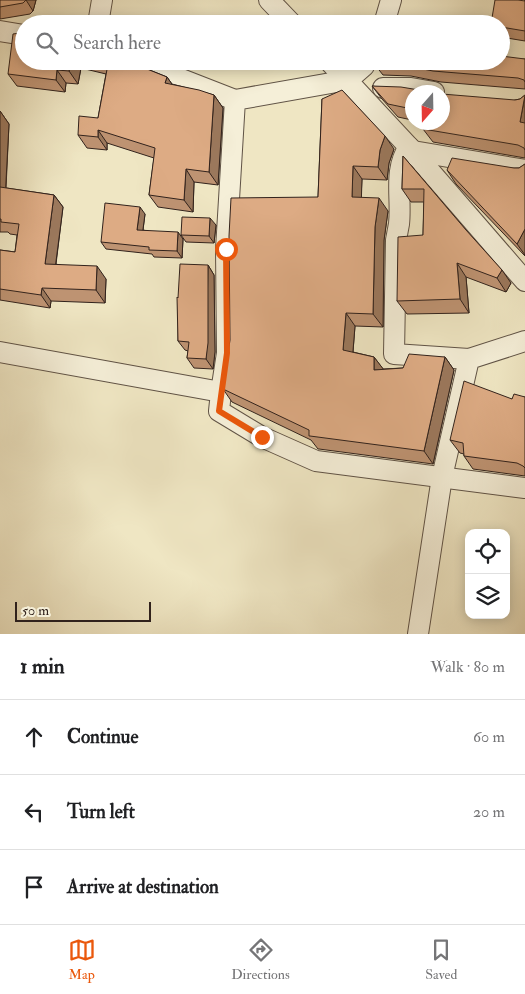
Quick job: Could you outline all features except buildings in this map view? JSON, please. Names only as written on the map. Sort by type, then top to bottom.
[{"type":"street","points":[[100,15],[102,0]]},
{"type":"street","points":[[268,0],[283,15]]},
{"type":"street","points":[[387,15],[391,0]]},
{"type":"street","points":[[0,31],[15,34]]},
{"type":"street","points":[[158,70],[235,100],[348,80],[359,70]]},
{"type":"street","points":[[338,70],[411,149],[525,281]]},
{"type":"street","points":[[361,96],[376,87],[405,88]]},
{"type":"street","points":[[235,100],[226,249],[227,353],[219,411],[262,437],[316,460],[525,488]]},
{"type":"street","points":[[411,149],[525,170]]},
{"type":"street","points":[[411,149],[404,155],[400,167],[399,223],[396,240],[394,354],[469,359],[525,341]]},
{"type":"street","points":[[0,352],[221,392]]},
{"type":"street","points":[[418,634],[442,477],[469,359]]},
{"type":"route","points":[[226,249],[227,353],[219,411],[262,437]]}]
